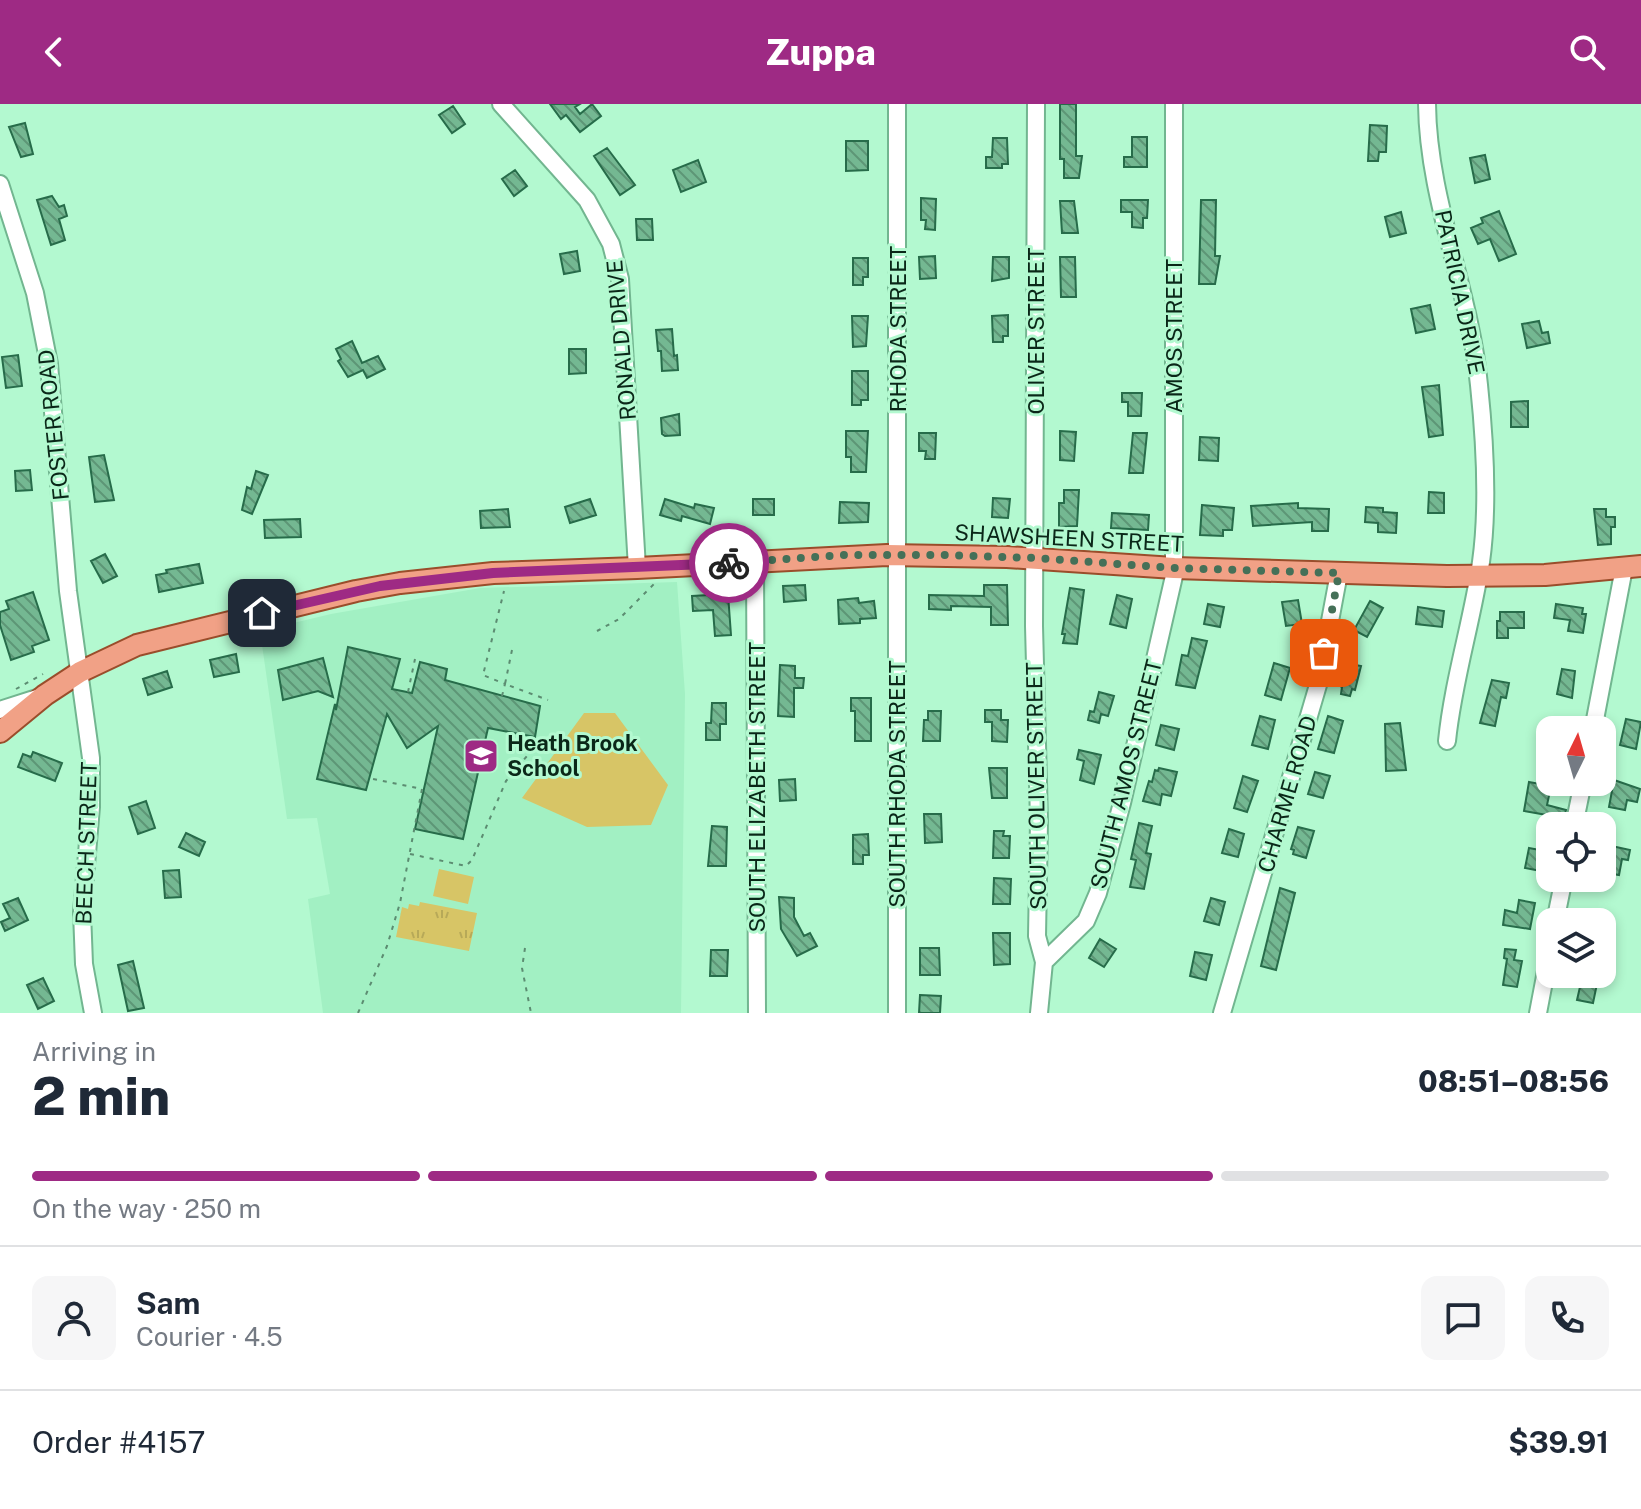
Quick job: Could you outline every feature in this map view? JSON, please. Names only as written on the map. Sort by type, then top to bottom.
[{"type":"main road","name":"SHAWSHEEN STREET","points":[[0,732],[45,695],[80,672],[137,645],[308,601],[380,586],[493,573],[898,555],[1036,558],[1174,568],[1478,577],[1633,567]]},
{"type":"street","name":"RONALD DRIVE","points":[[501,104],[587,200],[599,218],[617,261],[637,568]]},
{"type":"street","name":"RHODA STREET","points":[[897,104],[898,555]]},
{"type":"street","name":"OLIVER STREET","points":[[1036,104],[1036,558]]},
{"type":"street","name":"AMOS STREET","points":[[1174,104],[1174,568]]},
{"type":"street","name":"PATRICIA DRIVE","points":[[1427,104],[1434,173],[1467,308],[1479,385],[1484,518],[1478,577],[1450,710],[1447,741]]},
{"type":"street","name":"FOSTER ROAD","points":[[0,184],[35,293],[49,364],[68,591],[80,672]]},
{"type":"street","name":"SOUTH RHODA STREET","points":[[897,1013],[898,555]]},
{"type":"street","name":"SOUTH OLIVER STREET","points":[[1036,558],[1037,936],[1044,962],[1039,1013]]},
{"type":"street","name":"SOUTH ELIZABETH STREET","points":[[755,561],[757,1013]]},
{"type":"street","points":[[1596,716],[1633,567]]},
{"type":"street","name":"SOUTH AMOS STREET","points":[[1044,962],[1086,921],[1098,893],[1122,803],[1174,568]]},
{"type":"street","name":"CHARME ROAD","points":[[1222,1013],[1318,685],[1339,573]]},
{"type":"street","name":"BEECH STREET","points":[[80,672],[91,758],[91,807],[82,912],[84,964],[93,1013]]},
{"type":"street","points":[[0,710],[45,695]]},
{"type":"street","points":[[1538,1013],[1543,988]]},
{"type":"path","points":[[597,631],[619,619],[662,576],[661,566]]},
{"type":"path","points":[[505,585],[483,675],[548,700]]},
{"type":"path","points":[[502,696],[512,650]]},
{"type":"path","points":[[408,692],[415,659]]},
{"type":"path","points":[[9,693],[43,674]]},
{"type":"path","points":[[409,854],[466,866],[472,860],[506,781],[542,738]]},
{"type":"path","points":[[358,1013],[387,946],[400,903],[422,789],[373,779]]},
{"type":"path","points":[[525,948],[522,968],[531,1013]]},
{"type":"shaded area","name":"Heath Brook School","points":[[677,582],[685,694],[681,1013],[323,1013],[308,899],[330,894],[317,818],[287,819],[260,631],[331,614],[480,588]]},
{"type":"green space","points":[[584,713],[615,713],[668,785],[651,825],[587,827],[522,798]]},
{"type":"green space","points":[[439,869],[474,877],[468,904],[433,896]]},
{"type":"green space","points":[[420,902],[477,913],[469,951],[396,937],[402,907],[408,909],[409,904],[419,906]]},
{"type":"building","points":[[550,104],[580,104],[575,107],[580,114],[592,104],[601,116],[580,132],[566,115],[561,119]]},
{"type":"building","points":[[1060,104],[1076,104],[1076,156],[1082,156],[1079,178],[1064,178],[1064,159],[1060,159]]},
{"type":"building","points":[[453,106],[465,124],[452,133],[439,115]]},
{"type":"building","points":[[25,123],[33,154],[21,157],[9,127]]},
{"type":"building","points":[[1370,125],[1387,126],[1386,152],[1379,152],[1378,161],[1368,161]]},
{"type":"building","points":[[1132,137],[1147,137],[1147,167],[1124,167],[1124,157],[1132,157]]},
{"type":"building","points":[[993,138],[1007,138],[1008,164],[1002,164],[1002,168],[986,168],[986,157],[992,157]]},
{"type":"building","points":[[846,141],[868,141],[868,170],[846,171]]},
{"type":"building","points":[[607,148],[635,185],[620,195],[594,156]]},
{"type":"building","points":[[1485,155],[1490,179],[1475,183],[1470,158]]},
{"type":"building","points":[[698,160],[706,182],[681,192],[673,170]]},
{"type":"building","points":[[515,170],[527,186],[514,196],[502,179]]},
{"type":"building","points":[[52,196],[59,207],[64,205],[67,216],[59,219],[65,240],[51,245],[37,200]]},
{"type":"building","points":[[921,198],[936,199],[935,230],[925,229],[926,220],[921,220]]},
{"type":"building","points":[[1121,200],[1148,200],[1143,228],[1132,227],[1132,212],[1121,212]]},
{"type":"building","points":[[1201,200],[1216,200],[1215,256],[1220,256],[1215,284],[1199,284]]},
{"type":"building","points":[[1060,201],[1074,201],[1078,233],[1062,233]]},
{"type":"building","points":[[1499,211],[1516,254],[1499,261],[1490,239],[1478,244],[1471,228],[1483,223],[1481,218]]},
{"type":"building","points":[[1401,212],[1406,233],[1390,237],[1385,217]]},
{"type":"building","points":[[636,219],[652,219],[653,240],[637,240]]},
{"type":"building","points":[[577,251],[580,271],[564,274],[560,254]]},
{"type":"building","points":[[935,256],[936,278],[920,279],[919,257]]},
{"type":"building","points":[[993,257],[1009,257],[1009,278],[992,281]]},
{"type":"building","points":[[1060,257],[1075,257],[1076,297],[1061,297]]},
{"type":"building","points":[[853,258],[868,258],[868,277],[863,277],[863,285],[853,285]]},
{"type":"building","points":[[1430,305],[1435,329],[1416,333],[1411,309]]},
{"type":"building","points":[[1008,315],[1008,336],[1003,336],[1003,342],[993,342],[992,316]]},
{"type":"building","points":[[852,316],[868,316],[866,346],[853,347]]},
{"type":"building","points":[[1539,321],[1542,333],[1548,332],[1550,343],[1527,348],[1522,324]]},
{"type":"building","points":[[672,329],[678,370],[662,371],[656,330]]},
{"type":"building","points":[[352,341],[362,363],[378,356],[385,369],[367,378],[363,370],[348,377],[338,361],[341,359],[336,349]]},
{"type":"building","points":[[569,349],[586,349],[586,373],[569,374]]},
{"type":"building","points":[[18,355],[22,386],[6,388],[2,357]]},
{"type":"building","points":[[852,371],[868,371],[868,400],[861,400],[861,405],[852,405]]},
{"type":"building","points":[[1439,385],[1443,435],[1429,437],[1422,387]]},
{"type":"building","points":[[1122,393],[1142,393],[1141,416],[1128,416],[1128,402],[1122,402]]},
{"type":"building","points":[[1528,401],[1528,427],[1511,427],[1511,402]]},
{"type":"building","points":[[679,414],[680,435],[662,434],[661,418]]},
{"type":"building","points":[[846,431],[868,431],[866,472],[851,472],[851,457],[846,457]]},
{"type":"building","points":[[1060,431],[1076,432],[1074,461],[1060,460]]},
{"type":"building","points":[[919,433],[936,433],[935,459],[925,459],[926,451],[919,451]]},
{"type":"building","points":[[1133,433],[1147,433],[1143,473],[1129,473]]},
{"type":"building","points":[[1200,437],[1219,438],[1218,461],[1199,460]]},
{"type":"building","points":[[104,455],[114,500],[95,502],[89,457]]},
{"type":"building","points":[[30,470],[32,490],[16,491],[15,471]]},
{"type":"building","points":[[256,471],[268,475],[252,514],[242,510],[247,487],[251,489]]},
{"type":"building","points":[[1064,490],[1079,490],[1077,526],[1059,527],[1059,503],[1064,503]]},
{"type":"building","points":[[1429,492],[1444,493],[1444,513],[1428,513]]},
{"type":"building","points":[[993,498],[1010,499],[1008,518],[992,517]]},
{"type":"building","points":[[590,499],[596,515],[570,523],[565,507]]},
{"type":"building","points":[[665,499],[694,508],[695,504],[714,508],[710,524],[682,516],[681,521],[660,515]]},
{"type":"building","points":[[753,499],[774,499],[774,515],[753,515]]},
{"type":"building","points":[[840,502],[869,503],[868,522],[839,523]]},
{"type":"building","points":[[1298,503],[1298,508],[1329,509],[1328,531],[1312,531],[1312,522],[1253,526],[1251,506]]},
{"type":"building","points":[[1202,505],[1234,508],[1232,530],[1223,530],[1223,536],[1200,535]]},
{"type":"building","points":[[1366,507],[1397,513],[1396,533],[1378,532],[1378,523],[1365,522]]},
{"type":"building","points":[[508,509],[510,527],[481,528],[480,511]]},
{"type":"building","points":[[1594,509],[1606,509],[1606,517],[1615,517],[1615,527],[1611,527],[1611,544],[1598,545]]},
{"type":"building","points":[[1112,513],[1149,515],[1148,530],[1111,528]]},
{"type":"building","points":[[300,519],[301,537],[265,538],[264,520]]},
{"type":"building","points":[[105,554],[117,576],[103,583],[91,561]]},
{"type":"building","points":[[199,564],[203,583],[159,592],[156,575]]},
{"type":"building","points":[[805,585],[806,600],[784,602],[783,586]]},
{"type":"building","points":[[984,585],[1007,585],[1008,625],[991,625],[991,607],[929,609],[929,595],[984,596]]},
{"type":"building","points":[[1070,588],[1084,590],[1077,644],[1063,643]]},
{"type":"building","points":[[33,592],[49,640],[32,646],[34,652],[11,660],[0,625],[0,612],[9,609],[6,601]]},
{"type":"building","points":[[728,594],[731,635],[715,636],[713,610],[693,611],[692,596]]},
{"type":"building","points":[[1117,595],[1132,599],[1126,628],[1110,624]]},
{"type":"building","points":[[858,598],[859,603],[874,601],[876,618],[839,624],[838,600]]},
{"type":"building","points":[[1298,600],[1302,624],[1286,626],[1282,602]]},
{"type":"building","points":[[1370,601],[1383,608],[1367,637],[1354,630]]},
{"type":"building","points":[[1208,604],[1224,607],[1220,627],[1204,624]]},
{"type":"building","points":[[1556,604],[1583,608],[1582,614],[1586,614],[1583,633],[1568,631],[1570,620],[1554,618]]},
{"type":"building","points":[[1418,607],[1444,611],[1442,627],[1416,624]]},
{"type":"building","points":[[1500,612],[1524,612],[1524,628],[1508,628],[1508,638],[1497,638]]},
{"type":"building","points":[[1192,638],[1207,641],[1195,688],[1176,685],[1182,655],[1188,656]]},
{"type":"building","points":[[348,647],[400,659],[392,689],[412,693],[420,662],[447,669],[445,680],[540,706],[535,737],[488,728],[463,839],[415,829],[438,726],[407,748],[387,714],[366,790],[317,779],[335,704],[336,710]]},
{"type":"building","points":[[236,654],[239,672],[214,677],[210,660]]},
{"type":"building","points":[[323,658],[333,697],[318,691],[283,700],[278,670]]},
{"type":"building","points":[[1274,663],[1290,668],[1281,700],[1265,695]]},
{"type":"building","points":[[1345,663],[1361,666],[1355,690],[1352,689],[1350,696],[1341,694]]},
{"type":"building","points":[[780,665],[795,666],[795,678],[804,678],[803,688],[794,688],[794,717],[778,716]]},
{"type":"building","points":[[1562,669],[1575,671],[1572,698],[1557,694]]},
{"type":"building","points":[[167,671],[172,687],[148,695],[143,679]]},
{"type":"building","points":[[1492,680],[1509,683],[1506,698],[1501,697],[1495,726],[1480,723]]},
{"type":"building","points":[[1099,692],[1114,696],[1108,716],[1101,714],[1099,723],[1088,720],[1090,711],[1094,712]]},
{"type":"building","points":[[851,698],[871,698],[871,741],[855,741],[855,711],[851,711]]},
{"type":"building","points":[[712,703],[726,703],[726,724],[720,724],[720,740],[706,740],[706,723],[711,723]]},
{"type":"building","points":[[985,710],[1001,710],[1001,720],[1008,720],[1007,742],[992,741],[992,722],[985,722]]},
{"type":"building","points":[[928,711],[941,711],[940,741],[923,741],[924,720],[928,720]]},
{"type":"building","points":[[1260,716],[1275,720],[1268,749],[1252,745]]},
{"type":"building","points":[[1328,716],[1343,721],[1334,753],[1318,749]]},
{"type":"building","points":[[1626,719],[1641,722],[1636,749],[1620,745]]},
{"type":"building","points":[[1400,723],[1406,770],[1386,771],[1385,724]]},
{"type":"building","points":[[1161,725],[1179,729],[1174,750],[1156,745]]},
{"type":"building","points":[[1079,750],[1101,755],[1094,784],[1080,780],[1084,761],[1077,759]]},
{"type":"building","points":[[33,752],[62,763],[55,781],[18,767],[23,754],[31,757]]},
{"type":"building","points":[[989,768],[1007,768],[1007,798],[992,798]]},
{"type":"building","points":[[1155,770],[1177,772],[1171,796],[1162,794],[1160,805],[1143,801],[1149,781],[1152,782]]},
{"type":"building","points":[[1315,772],[1330,776],[1323,798],[1308,794]]},
{"type":"building","points":[[1243,776],[1258,781],[1247,812],[1234,808]]},
{"type":"building","points":[[795,779],[796,800],[780,801],[779,780]]},
{"type":"building","points":[[1616,781],[1640,789],[1637,802],[1627,800],[1625,810],[1609,807],[1611,796],[1616,796]]},
{"type":"building","points":[[1529,782],[1536,783],[1536,796],[1549,796],[1547,805],[1566,810],[1536,813],[1524,811]]},
{"type":"building","points":[[146,801],[155,828],[138,834],[129,807]]},
{"type":"building","points":[[924,814],[941,814],[942,842],[925,843]]},
{"type":"building","points":[[1139,823],[1152,826],[1146,853],[1151,854],[1144,889],[1130,887],[1136,860],[1131,859]]},
{"type":"building","points":[[712,826],[727,827],[726,866],[708,866]]},
{"type":"building","points":[[1298,827],[1314,831],[1306,858],[1293,854],[1294,850],[1291,849]]},
{"type":"building","points":[[1229,829],[1244,834],[1238,857],[1222,853]]},
{"type":"building","points":[[994,831],[1004,831],[1003,836],[1010,836],[1009,858],[993,858]]},
{"type":"building","points":[[186,833],[205,842],[199,856],[179,847]]},
{"type":"building","points":[[868,834],[869,855],[863,855],[863,864],[853,864],[853,835]]},
{"type":"building","points":[[1616,847],[1630,850],[1628,860],[1622,859],[1619,875],[1616,874]]},
{"type":"building","points":[[1529,848],[1536,849],[1536,870],[1525,868]]},
{"type":"building","points":[[179,870],[181,897],[165,898],[163,871]]},
{"type":"building","points":[[994,878],[1011,879],[1010,904],[993,904]]},
{"type":"building","points":[[1280,888],[1295,893],[1276,970],[1261,966]]},
{"type":"building","points":[[779,897],[794,898],[794,917],[804,936],[810,933],[817,946],[797,956],[781,929]]},
{"type":"building","points":[[18,898],[28,920],[5,931],[1,922],[10,918],[3,904]]},
{"type":"building","points":[[1211,898],[1225,902],[1219,925],[1204,921]]},
{"type":"building","points":[[1519,900],[1535,903],[1530,929],[1503,925],[1505,910],[1517,913]]},
{"type":"building","points":[[993,933],[1010,933],[1010,964],[994,965]]},
{"type":"building","points":[[1100,939],[1116,949],[1104,967],[1089,958]]},
{"type":"building","points":[[920,948],[939,948],[940,975],[920,975]]},
{"type":"building","points":[[1505,949],[1516,950],[1514,960],[1522,961],[1517,987],[1503,985],[1507,959],[1504,958]]},
{"type":"building","points":[[711,950],[728,950],[727,976],[710,976]]},
{"type":"building","points":[[1195,952],[1212,955],[1206,980],[1190,976]]},
{"type":"building","points":[[133,961],[144,1008],[128,1011],[118,965]]},
{"type":"building","points":[[43,978],[54,1001],[38,1009],[27,985]]},
{"type":"building","points":[[1580,988],[1596,988],[1593,1003],[1577,1000]]},
{"type":"building","points":[[920,995],[941,996],[940,1013],[919,1013]]},
{"type":"way so far","points":[[729,563],[843,555],[941,555],[1174,568],[1339,573],[1324,653]]},
{"type":"place","name":"Heath Brook School","points":[[481,756]]},
{"type":"route","points":[[262,613],[380,586],[493,573],[729,563]]}]
